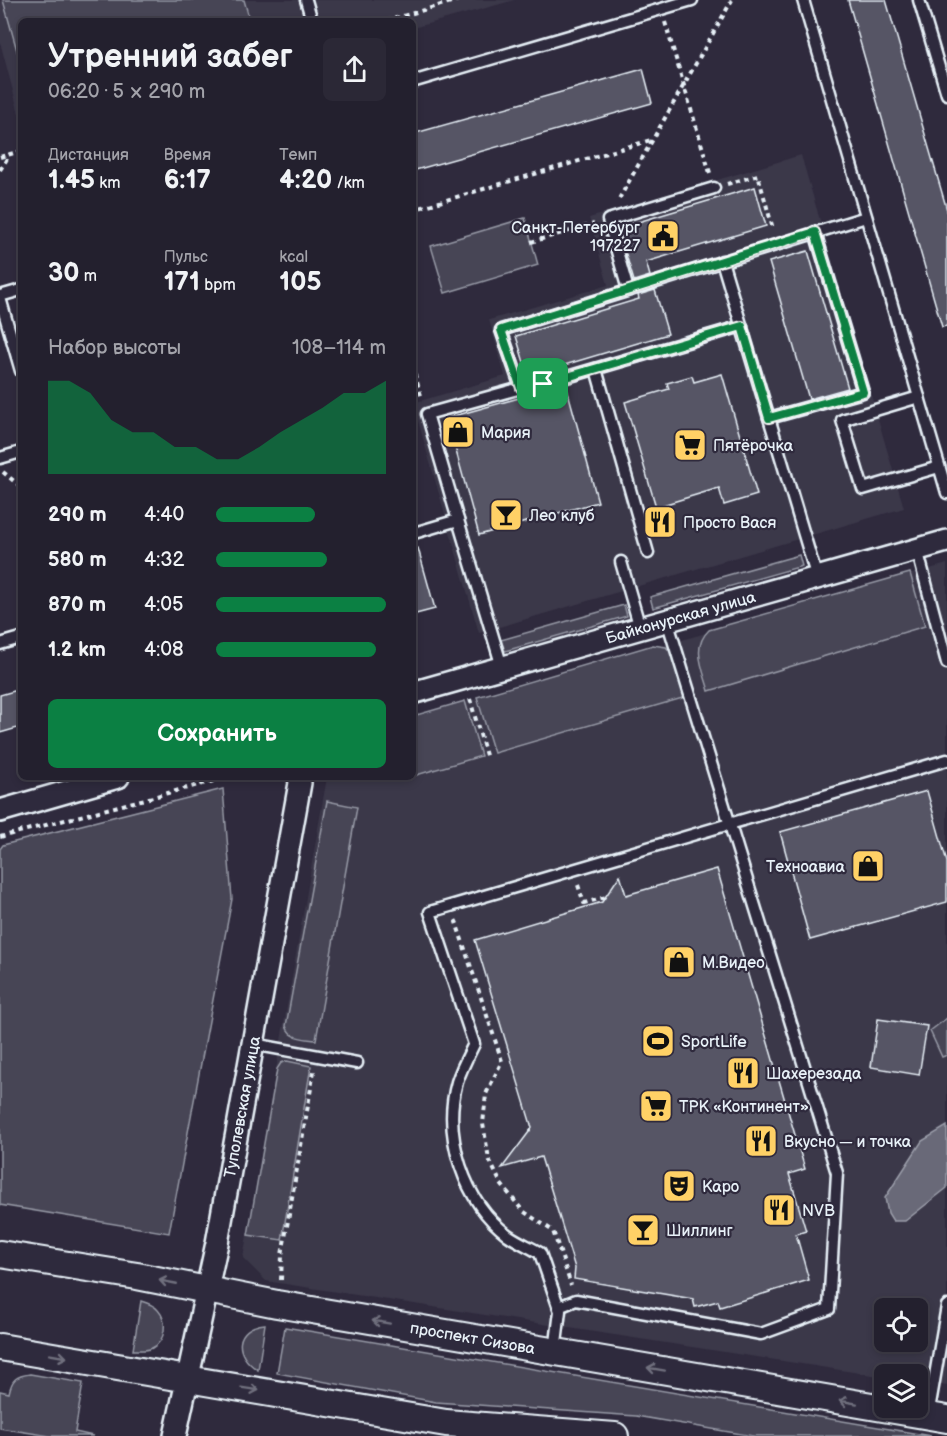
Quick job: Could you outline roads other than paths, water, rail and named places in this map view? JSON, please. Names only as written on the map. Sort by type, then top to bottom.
[{"type":"street","name":"Байконурская улица","points":[[416,692],[947,541]]},
{"type":"street","points":[[0,811],[108,780]]},
{"type":"street","name":"Туполевская улица","points":[[175,1436],[207,1290],[253,1044],[298,780]]},
{"type":"street","name":"проспект Сизова","points":[[0,1254],[137,1276],[278,1304],[938,1418]]},
{"type":"street","points":[[0,1347],[447,1423],[615,1436]]},
{"type":"lane","points":[[306,0],[311,18]]},
{"type":"lane","points":[[416,81],[660,4],[692,0]]},
{"type":"lane","points":[[803,0],[947,493]]},
{"type":"lane","points":[[918,0],[947,94]]},
{"type":"lane","points":[[628,290],[608,220],[714,188]]},
{"type":"lane","points":[[521,388],[501,330],[866,217]]},
{"type":"lane","points":[[769,418],[863,392],[815,232]]},
{"type":"lane","points":[[722,261],[817,578]]},
{"type":"lane","points":[[18,291],[0,297],[18,360]]},
{"type":"lane","points":[[502,667],[427,414],[543,384],[742,326]]},
{"type":"lane","points":[[596,369],[648,554]]},
{"type":"lane","points":[[919,397],[842,420],[862,489],[939,467]]},
{"type":"lane","points":[[0,458],[18,453]]},
{"type":"lane","points":[[416,531],[458,520]]},
{"type":"lane","points":[[916,549],[947,663]]},
{"type":"lane","points":[[621,562],[639,628]]},
{"type":"lane","points":[[559,1307],[576,1300],[760,1334],[829,1309],[837,1173],[667,620]]},
{"type":"lane","points":[[0,644],[18,639]]},
{"type":"lane","points":[[555,1352],[559,1307],[540,1253],[508,1234],[479,1205],[462,1172],[452,1124],[457,1082],[474,1044],[430,912],[947,760]]},
{"type":"lane","points":[[253,1044],[357,1063]]},
{"type":"lane","points":[[938,1418],[947,1306]]},
{"type":"water","points":[[947,1126],[947,1188],[905,1221],[893,1221],[888,1213],[885,1198],[922,1141]]},
{"type":"place","name":"Санкт-Петербург 197227","points":[[663,236]]},
{"type":"place","name":"Мария","points":[[458,432]]},
{"type":"place","name":"Пятёрочка","points":[[690,445]]},
{"type":"place","name":"Лео клуб","points":[[506,515]]},
{"type":"place","name":"Просто Вася","points":[[660,522]]},
{"type":"place","name":"Техноавиа","points":[[868,866]]},
{"type":"place","name":"М.Видео","points":[[679,962]]},
{"type":"place","name":"SportLife","points":[[658,1041]]},
{"type":"place","name":"Шахерезада","points":[[743,1073]]},
{"type":"place","name":"ТРК «Континент»","points":[[656,1106]]},
{"type":"place","name":"Вкусно — и точка","points":[[761,1141]]},
{"type":"place","name":"Каро","points":[[679,1186]]},
{"type":"place","name":"NVB","points":[[779,1210]]},
{"type":"place","name":"Шиллинг","points":[[643,1230]]}]
